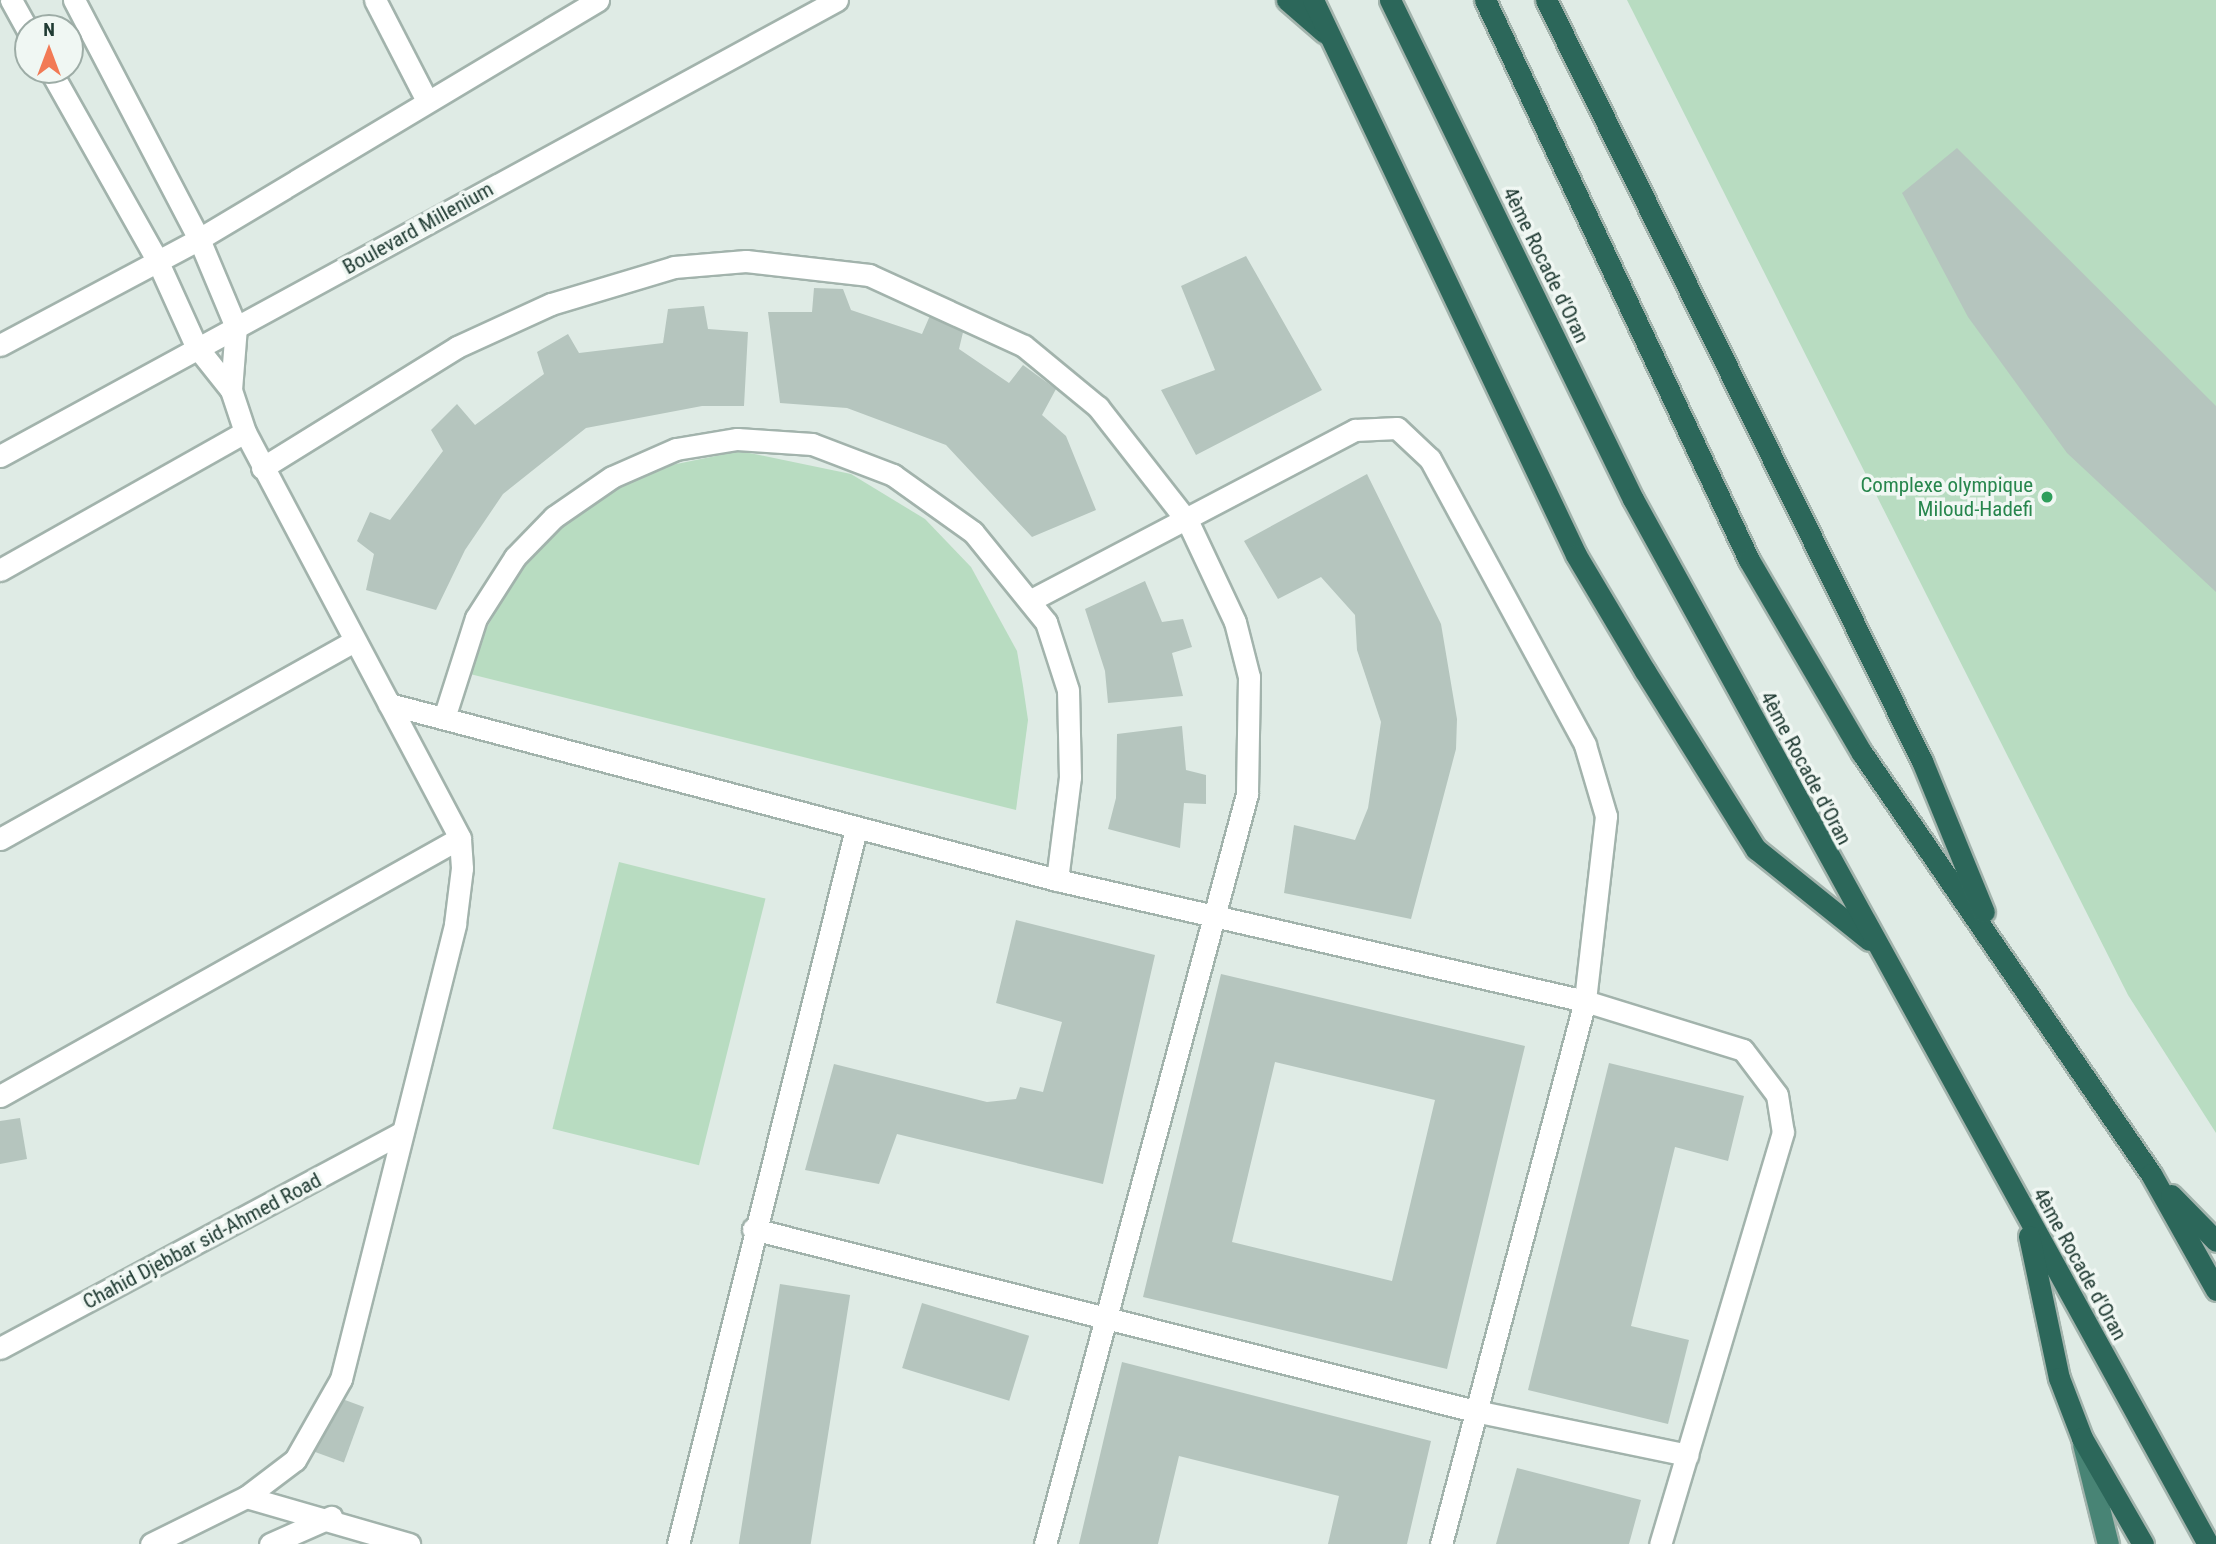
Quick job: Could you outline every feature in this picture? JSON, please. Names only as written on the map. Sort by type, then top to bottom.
[{"type":"highway","points":[[1287,0],[1336,43]]},
{"type":"highway","points":[[1313,0],[1336,43],[1517,434],[1638,659],[1756,849],[1878,946]]},
{"type":"highway","name":"4ème Rocade d'Oran","points":[[1390,0],[1633,499],[2025,1217],[2208,1544]]},
{"type":"highway","points":[[1485,0],[1749,560],[1861,753],[2151,1174],[2216,1290]]},
{"type":"highway","points":[[1546,0],[1922,761],[1999,950]]},
{"type":"highway","points":[[2151,1174],[2216,1241]]},
{"type":"highway","points":[[2025,1217],[2048,1339],[2081,1438],[2108,1544]]},
{"type":"highway","points":[[2081,1438],[2143,1544]]},
{"type":"street","points":[[74,0],[199,239],[236,327],[231,390]]},
{"type":"street","points":[[375,0],[426,99]]},
{"type":"street","points":[[0,345],[199,239],[426,99],[598,0]]},
{"type":"street","name":"Boulevard Millenium","points":[[0,456],[196,346],[236,327],[837,0]]},
{"type":"street","points":[[58,84],[157,260],[196,346],[231,390],[245,432],[262,468],[460,838],[455,924],[341,1379],[295,1461],[246,1497],[151,1544]]},
{"type":"street","points":[[262,468],[457,347],[551,304],[674,267],[746,261],[835,266],[912,289],[1024,346],[1098,407],[1188,522],[1235,622],[1249,677],[1248,794],[1103,1318],[1045,1544]]},
{"type":"street","points":[[1033,599],[1188,522],[1355,430],[1397,428],[1430,459],[1566,701],[1602,789],[1602,882],[1586,1002],[1441,1544]]},
{"type":"street","points":[[0,570],[245,432]]},
{"type":"street","points":[[444,718],[477,618],[515,558],[554,517],[612,477],[676,449],[737,439],[812,444],[893,475],[973,532],[1033,599],[1068,690],[1070,777],[1057,880]]},
{"type":"street","points":[[0,839],[355,641]]},
{"type":"street","points":[[389,704],[1057,880],[1215,913],[1586,1002],[1743,1050],[1763,1070],[1784,1119],[1778,1160],[1660,1544]]},
{"type":"street","points":[[678,1544],[753,1229],[856,829]]},
{"type":"street","points":[[0,1096],[460,838]]},
{"type":"street","name":"Chahid Djebbar sid-Ahmed Road","points":[[0,1348],[402,1132]]},
{"type":"street","points":[[753,1229],[1475,1411],[1688,1455]]},
{"type":"street","points":[[246,1497],[331,1517],[409,1544]]},
{"type":"street","points":[[270,1544],[331,1517]]},
{"type":"green space","name":"Complexe olympique Miloud-Hadefi","points":[[1627,0],[2216,0],[2216,1133],[2128,995]]},
{"type":"green space","points":[[740,451],[851,474],[925,519],[971,567],[1017,651],[1028,720],[1016,810],[462,672],[522,565],[593,497],[652,469]]},
{"type":"green space","points":[[619,862],[766,899],[699,1165],[552,1129]]},
{"type":"building","points":[[1957,148],[2216,406],[2216,592],[2067,453],[1968,317],[1902,193]]},
{"type":"building","points":[[1246,256],[1322,390],[1196,455],[1161,390],[1215,370],[1181,286]]},
{"type":"building","points":[[814,288],[843,289],[851,310],[922,334],[932,311],[965,324],[959,349],[1009,383],[1023,365],[1056,389],[1042,415],[1066,436],[1096,510],[1032,537],[946,445],[847,408],[780,403],[768,312],[812,312]]},
{"type":"building","points":[[704,306],[708,329],[748,332],[744,406],[702,406],[586,428],[503,494],[465,550],[436,610],[366,590],[374,554],[357,541],[370,512],[390,520],[443,451],[431,430],[457,404],[475,425],[544,374],[537,352],[568,334],[579,353],[663,343],[668,309]]},
{"type":"building","points":[[1367,474],[1441,624],[1457,719],[1456,749],[1411,919],[1284,893],[1294,825],[1355,840],[1368,808],[1381,722],[1357,650],[1355,615],[1321,577],[1278,599],[1244,541]]},
{"type":"building","points":[[1145,581],[1162,622],[1183,619],[1192,647],[1172,653],[1183,696],[1108,703],[1105,671],[1085,609]]},
{"type":"building","points":[[1182,726],[1186,770],[1206,775],[1206,804],[1184,803],[1180,848],[1108,829],[1116,798],[1117,734]]},
{"type":"building","points":[[1016,920],[1155,955],[1103,1184],[897,1134],[879,1184],[805,1170],[834,1064],[987,1102],[1016,1099],[1020,1087],[1043,1092],[1062,1022],[996,1003]]},
{"type":"building","points":[[1221,974],[1525,1046],[1447,1369],[1143,1297]],"holes":[[[1275,1062],[1435,1100],[1392,1281],[1232,1242]]]},
{"type":"building","points":[[1609,1063],[1744,1096],[1728,1161],[1675,1147],[1631,1326],[1689,1340],[1668,1424],[1528,1390]]},
{"type":"building","points":[[20,1118],[27,1159],[0,1164],[0,1121]]},
{"type":"building","points":[[780,1284],[850,1295],[811,1544],[739,1544]]},
{"type":"building","points":[[922,1303],[1029,1336],[1009,1401],[902,1368]]},
{"type":"building","points":[[1122,1362],[1431,1441],[1407,1544],[1328,1544],[1339,1496],[1179,1456],[1158,1544],[1079,1544]]},
{"type":"building","points":[[334,1396],[364,1407],[344,1462],[314,1451]]},
{"type":"building","points":[[1517,1468],[1641,1500],[1629,1544],[1496,1544]]},
{"type":"place","name":"Complexe olympique Miloud-Hadefi","points":[[2047,497]]}]
